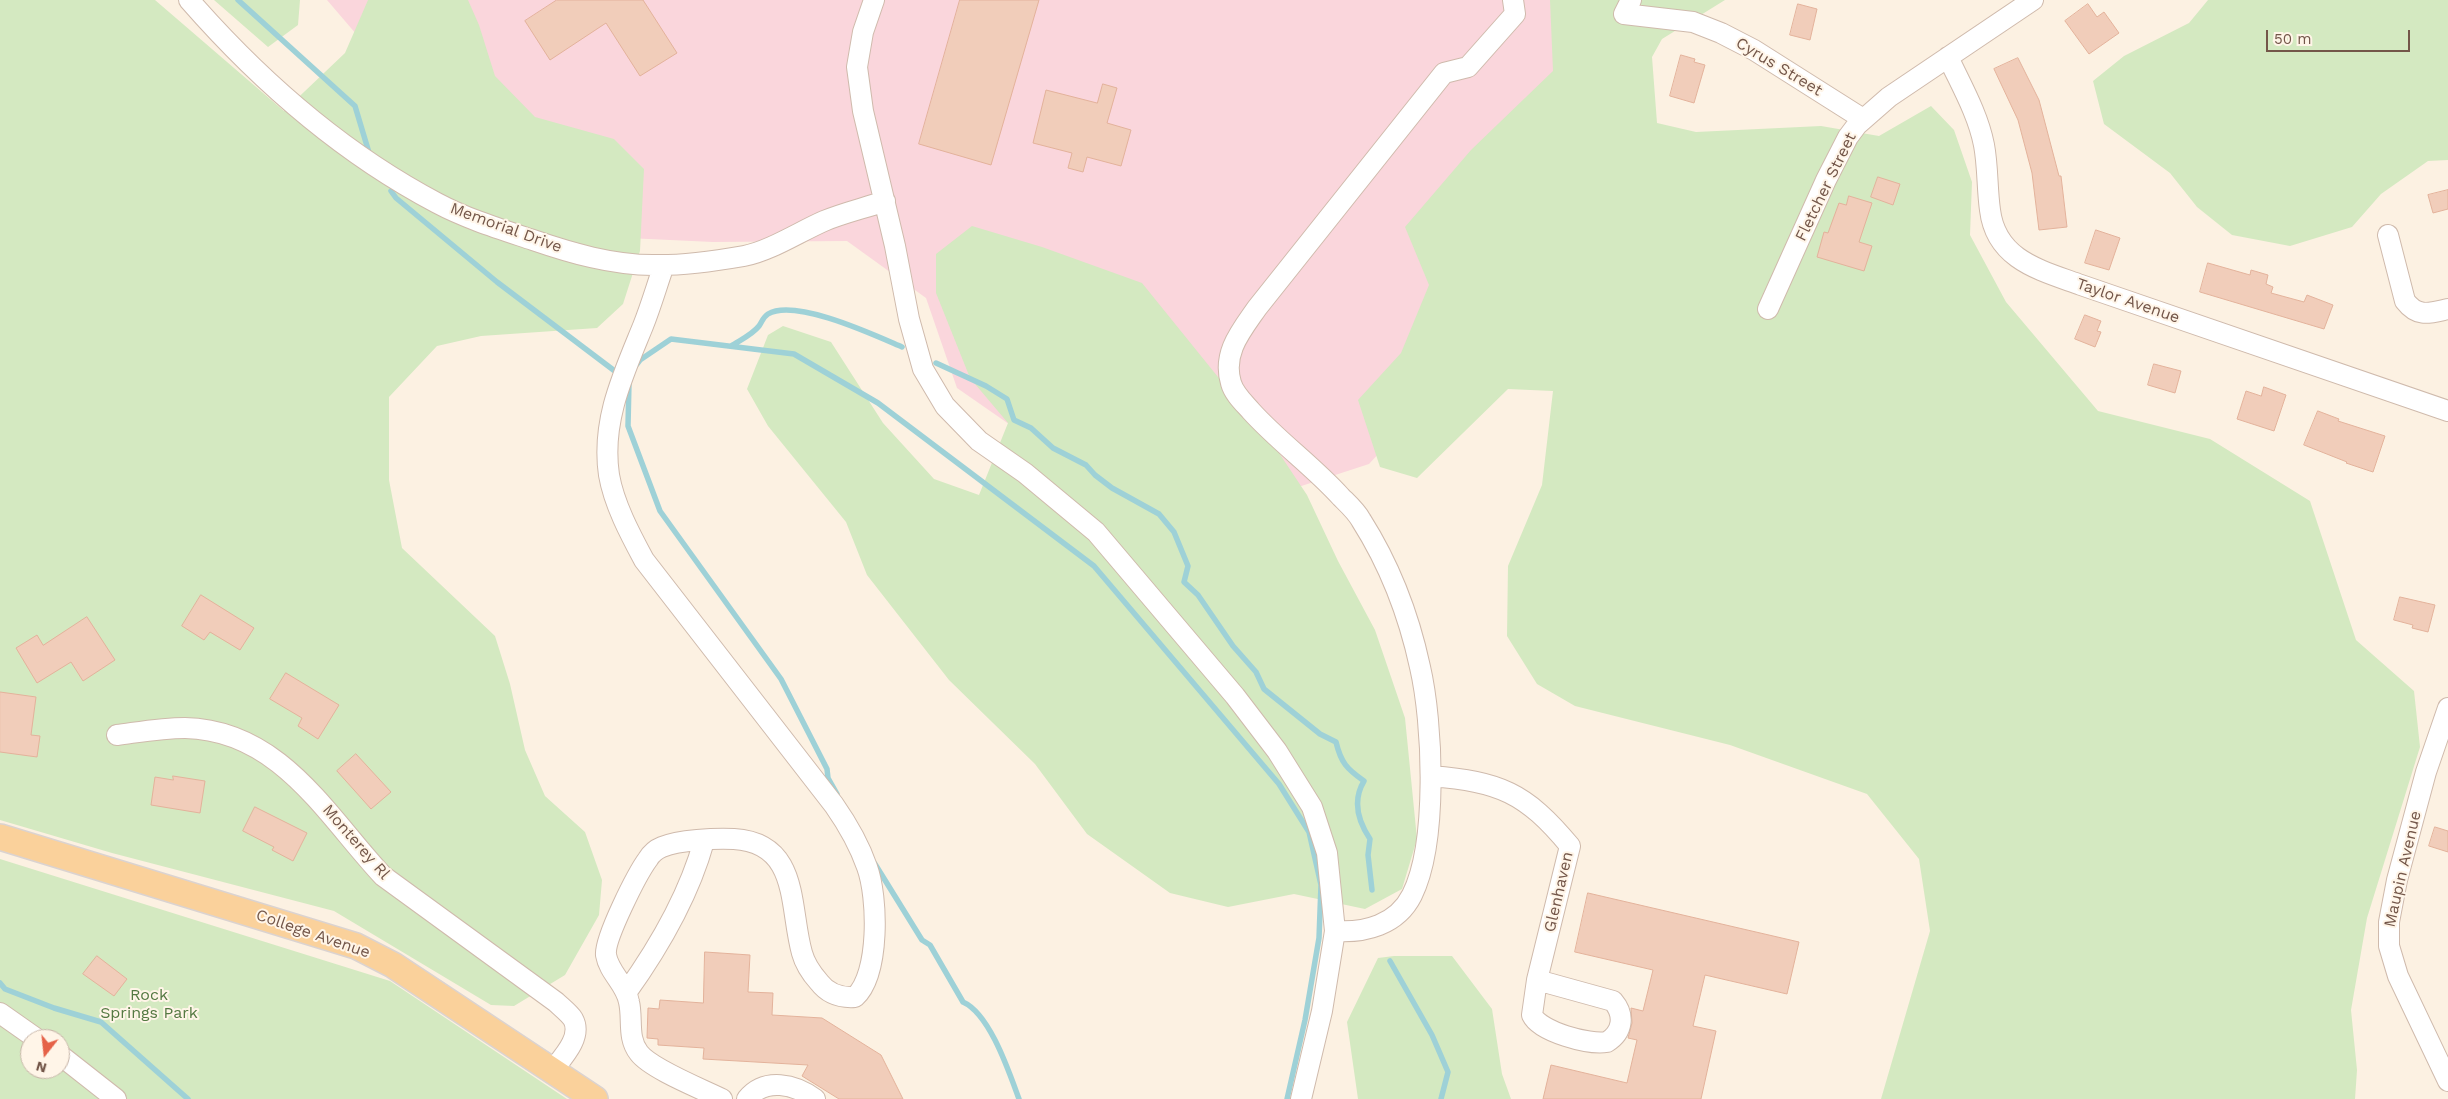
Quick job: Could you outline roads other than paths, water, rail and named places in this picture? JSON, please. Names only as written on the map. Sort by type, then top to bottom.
[{"type":"main road","name":"College Avenue","points":[[0,837],[356,946],[393,965],[595,1099]]},
{"type":"street","name":"Memorial Drive","points":[[189,0],[223,39],[280,92],[338,141],[437,203],[489,226],[560,249],[610,261],[664,265],[700,263],[747,255],[826,220],[884,201]]},
{"type":"street","points":[[874,0],[862,32],[857,67],[863,111],[909,319],[923,369],[945,406],[979,441],[1025,473],[1096,532],[1235,696],[1277,751],[1312,807],[1327,853],[1335,931],[1322,1011],[1301,1099]]},
{"type":"street","points":[[1335,931],[1353,932],[1374,929],[1395,917],[1412,896],[1420,871],[1428,830],[1431,776],[1428,720],[1420,667],[1405,615],[1384,559],[1360,518],[1325,479],[1267,428],[1241,400],[1231,384],[1229,362],[1232,346],[1257,308],[1444,73],[1468,67],[1515,14],[1513,0]]},
{"type":"street","name":"Cyrus Street","points":[[1631,0],[1624,14],[1693,22],[1720,33],[1754,50],[1863,119]]},
{"type":"street","name":"Fletcher Street","points":[[1768,309],[1826,180],[1848,137],[1863,119],[1888,97],[2033,0]]},
{"type":"street","name":"Taylor Avenue","points":[[1948,57],[1980,126],[1990,212],[1996,234],[2006,249],[2014,256],[2038,269],[2081,285],[2448,411]]},
{"type":"street","points":[[2388,235],[2405,302],[2417,313],[2425,314],[2448,309]]},
{"type":"street","points":[[664,265],[644,323],[616,392],[610,420],[607,450],[609,478],[627,529],[644,560],[834,805],[854,834],[872,889],[874,924],[872,959],[867,982],[855,997],[841,998],[823,988],[809,970],[802,953],[791,891],[778,858],[763,847],[748,840],[704,841],[663,847],[648,859],[608,938],[606,953],[608,964],[624,985],[630,1002],[632,1040],[639,1053],[654,1065],[722,1099]]},
{"type":"street","name":"Maupin Avenue","points":[[2448,708],[2426,772],[2397,880],[2388,935],[2389,946],[2398,976],[2448,1081]]},
{"type":"street","name":"Monterey Rl","points":[[117,735],[187,728],[217,732],[248,743],[277,761],[304,784],[329,810],[360,852],[383,876],[556,1002],[572,1018],[576,1033],[573,1041],[552,1071]]},
{"type":"street","name":"Glenhaven","points":[[1431,776],[1480,782],[1512,793],[1540,813],[1570,846],[1537,980]]},
{"type":"street","points":[[626,993],[650,960],[697,868],[704,841]]},
{"type":"street","points":[[0,1013],[23,1029]]},
{"type":"street","points":[[70,1063],[116,1099]]},
{"type":"street","points":[[747,1099],[754,1091],[785,1084],[815,1099]]},
{"type":"waterway","points":[[238,0],[355,106],[370,156]]},
{"type":"waterway","points":[[391,191],[396,198],[497,282],[620,375]]},
{"type":"waterway","points":[[731,346],[753,332],[766,315],[780,310],[815,314],[835,320],[902,347]]},
{"type":"waterway","points":[[637,364],[671,339],[794,354],[878,403],[1094,566],[1279,784],[1309,832],[1321,885],[1319,938],[1305,1020],[1287,1099]]},
{"type":"waterway","points":[[936,363],[986,386],[1007,399],[1014,420],[1031,428],[1053,448],[1086,465],[1095,475],[1112,488],[1159,514],[1174,532],[1188,566],[1184,582],[1198,595],[1233,646],[1256,672],[1264,689],[1320,734],[1336,742],[1340,755],[1346,765],[1364,781],[1360,788],[1357,803],[1362,825],[1370,839],[1368,855],[1372,890]]},
{"type":"waterway","points":[[629,382],[628,426],[660,511],[781,679],[827,769],[828,778],[837,794]]},
{"type":"waterway","points":[[875,864],[922,940],[930,945],[963,1002],[982,1018],[990,1031],[1004,1060],[1019,1099]]},
{"type":"waterway","points":[[1390,961],[1432,1035],[1448,1072],[1441,1099]]},
{"type":"waterway","points":[[0,983],[5,989],[54,1008],[101,1022],[188,1099]]},
{"type":"park label","name":"Rock Springs Park","points":[[149,1004]]}]
